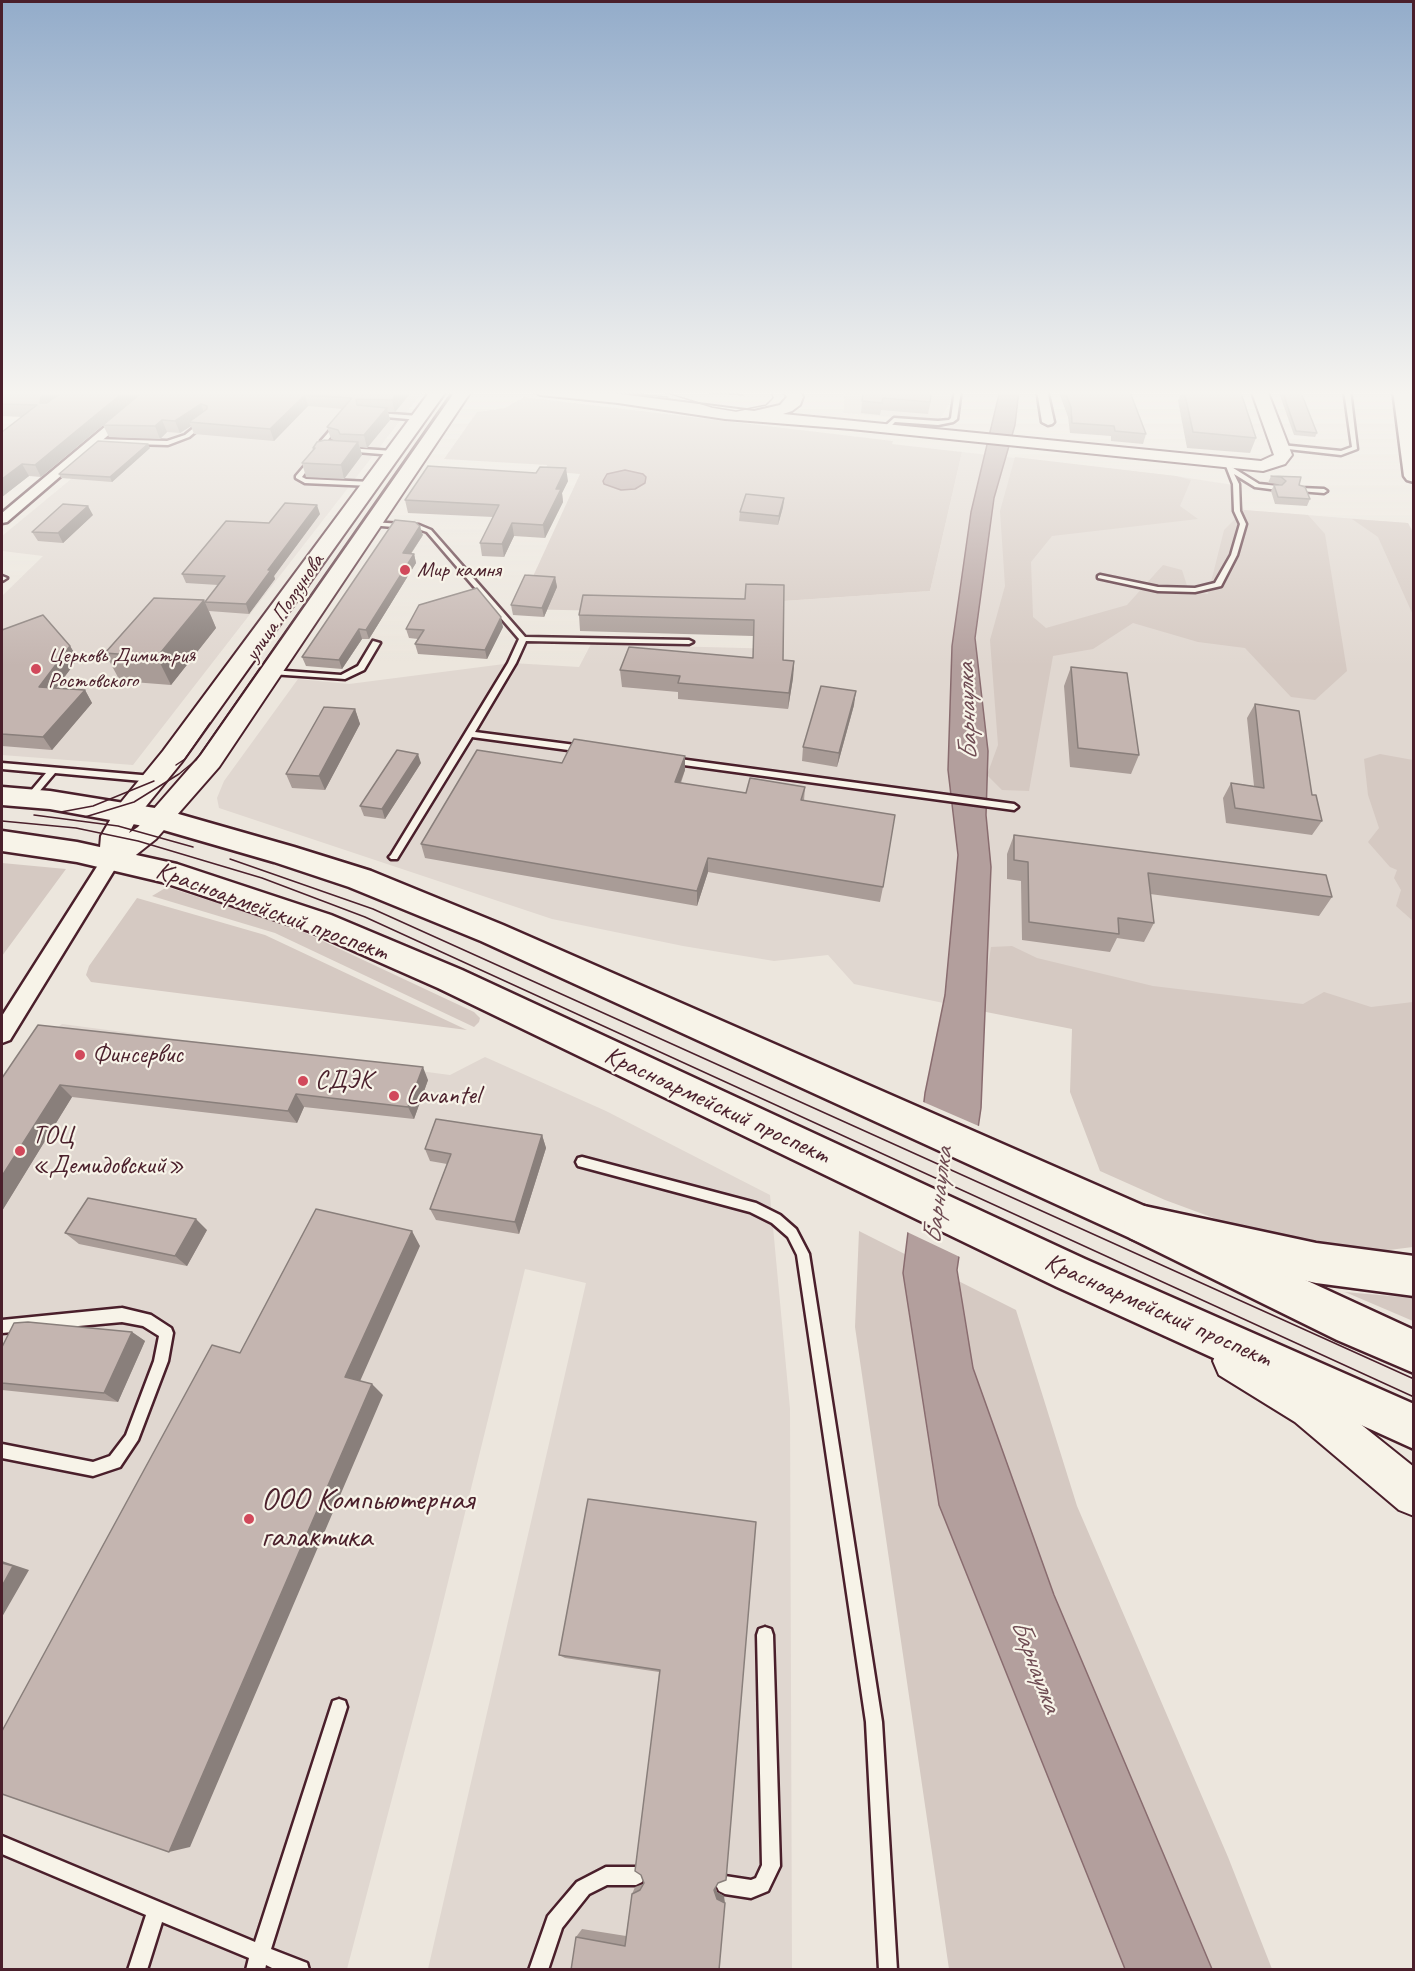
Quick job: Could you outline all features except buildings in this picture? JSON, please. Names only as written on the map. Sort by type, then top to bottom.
[{"type":"main road","name":"Красноармейский проспект","points":[[15,797],[127,812],[161,819],[284,854],[360,879],[492,933],[1144,1225],[1413,1352]]},
{"type":"main road","name":"Красноармейский проспект","points":[[2,841],[112,859],[209,886],[320,923],[450,979],[1071,1273],[1336,1390],[1413,1427]]},
{"type":"main road","points":[[1144,1225],[1316,1263],[1413,1276]]},
{"type":"street","points":[[2,517],[45,482]]},
{"type":"street","name":"улица Ползунова","points":[[112,859],[142,837],[161,819],[210,761],[371,524],[403,482]]},
{"type":"street","name":"улица Ползунова","points":[[112,859],[114,836],[127,812],[172,757],[370,484]]},
{"type":"street","points":[[2,1034],[112,859]]},
{"type":"street","points":[[1146,1307],[1309,1408],[1413,1495]]},
{"type":"lane","points":[[326,482],[370,484]]},
{"type":"lane","points":[[1100,577],[1158,589],[1195,590],[1218,584],[1234,555],[1243,524],[1237,511],[1235,482]]},
{"type":"lane","points":[[1251,482],[1257,486],[1278,488]]},
{"type":"lane","points":[[1301,490],[1324,491]]},
{"type":"lane","points":[[371,524],[419,527],[429,531],[523,639],[689,642]]},
{"type":"lane","points":[[394,857],[470,734],[512,663],[523,639]]},
{"type":"lane","points":[[271,672],[342,677],[361,668],[376,643]]},
{"type":"lane","points":[[470,734],[598,751]]},
{"type":"lane","points":[[667,760],[1014,807]]},
{"type":"lane","points":[[2,766],[153,779]]},
{"type":"lane","points":[[15,797],[53,770]]},
{"type":"lane","points":[[582,1162],[752,1207],[776,1219],[792,1233],[802,1254],[874,1722],[888,1970]]},
{"type":"lane","points":[[2,1326],[122,1315],[146,1320],[166,1332],[161,1361],[131,1440],[115,1462],[93,1469],[2,1451]]},
{"type":"lane","points":[[725,1886],[751,1889],[762,1885],[771,1866],[765,1635]]},
{"type":"lane","points":[[258,1961],[339,1707]]},
{"type":"lane","points":[[2,1845],[157,1910],[258,1961],[300,1970]]},
{"type":"lane","points":[[538,1970],[555,1923],[583,1888],[606,1876],[636,1876]]},
{"type":"lane","points":[[137,1970],[157,1910]]},
{"type":"shaded area","points":[[67,482],[353,482],[133,765],[2,755],[2,596],[43,556],[2,551],[2,536]]},
{"type":"shaded area","points":[[576,482],[955,482],[930,591],[783,601],[743,614],[518,609]]},
{"type":"shaded area","points":[[955,482],[1214,482],[1233,485],[1244,510],[1408,523],[1414,533],[1413,1099],[1107,1003],[981,1011],[854,984],[828,955],[774,961],[683,946],[552,919],[219,808],[217,798],[224,781],[298,679],[349,684],[512,663],[579,667],[591,644],[782,649],[783,601],[930,591]]},
{"type":"shaded area","points":[[1008,482],[1190,482],[1180,506],[1198,519],[1052,536],[1031,562],[1033,617],[1046,628],[1127,605],[1163,565],[1182,570],[1189,592],[1208,594],[1224,530],[1244,510],[1308,515],[1325,534],[1347,671],[1315,700],[1291,697],[1245,648],[1198,642],[1133,623],[1093,649],[1053,656],[1029,791],[1002,790],[987,775],[998,745],[990,640],[1005,586],[1000,511]]},
{"type":"shaded area","points":[[1352,519],[1408,523],[1413,533],[1413,615],[1378,537]]},
{"type":"shaded area","points":[[1380,754],[1413,760],[1413,921],[1396,906],[1401,890],[1394,878],[1397,870],[1390,867],[1368,842],[1379,828],[1368,795],[1364,759]]},
{"type":"shaded area","points":[[2,863],[66,869],[2,956]]},
{"type":"shaded area","points":[[167,887],[295,928],[474,1012],[480,1018],[479,1022],[474,1027],[275,933],[152,896]]},
{"type":"shaded area","points":[[137,898],[265,935],[467,1030],[91,982],[86,975],[89,966]]},
{"type":"shaded area","points":[[1012,946],[1037,958],[1153,986],[1303,1004],[1324,992],[1371,1007],[1413,1002],[1413,1247],[1381,1251],[1326,1245],[1230,1224],[1165,1200],[1100,1171],[1070,1092],[1072,1029],[981,1011],[991,947]]},
{"type":"shaded area","points":[[62,1024],[450,1075],[485,1057],[606,1111],[770,1195],[790,1409],[792,1969],[428,1969],[586,1283],[525,1269],[433,1643],[347,1969],[2,1970],[2,1087],[20,1060]]},
{"type":"shaded area","points":[[859,1231],[1016,1310],[1077,1506],[1228,1857],[1272,1969],[949,1969],[855,1327]]},
{"type":"shaded area","points":[[1345,1292],[1413,1298],[1413,1321]]},
{"type":"water","points":[[603,482],[645,482],[635,489],[621,490]]},
{"type":"water","name":"Барнаулка","points":[[978,482],[999,482],[994,498],[975,638],[988,751],[986,815],[991,867],[981,1108],[957,1270],[973,1368],[1054,1595],[1212,1969],[1125,1969],[939,1505],[903,1273],[925,1093],[945,995],[958,855],[948,770],[952,646],[971,512]]},
{"type":"pier","points":[[921,1101],[981,1127],[962,1258],[905,1231]]},
{"type":"tram line","points":[[85,817],[134,802],[179,774],[196,760],[389,482]]},
{"type":"tram line","points":[[176,765],[185,759],[210,723]]},
{"type":"tram line","points":[[61,812],[93,806],[154,781]]},
{"type":"tram line","points":[[34,815],[118,826],[193,847]]},
{"type":"tram line","points":[[2,821],[76,828],[138,841],[262,878],[365,917],[1414,1397]]},
{"type":"tram line","points":[[230,859],[373,909],[1414,1379]]},
{"type":"place","name":"Мир камня","points":[[405,570]]},
{"type":"place","name":"Церковь Димитрия Ростовского","points":[[36,669]]},
{"type":"place","name":"Финсервис","points":[[80,1055]]},
{"type":"place","name":"СДЭК","points":[[303,1081]]},
{"type":"place","name":"Lavantel","points":[[394,1096]]},
{"type":"place","name":"ТОЦ «Демидовский»","points":[[20,1151]]},
{"type":"place","name":"ООО Компьютерная галактика","points":[[249,1519]]}]
